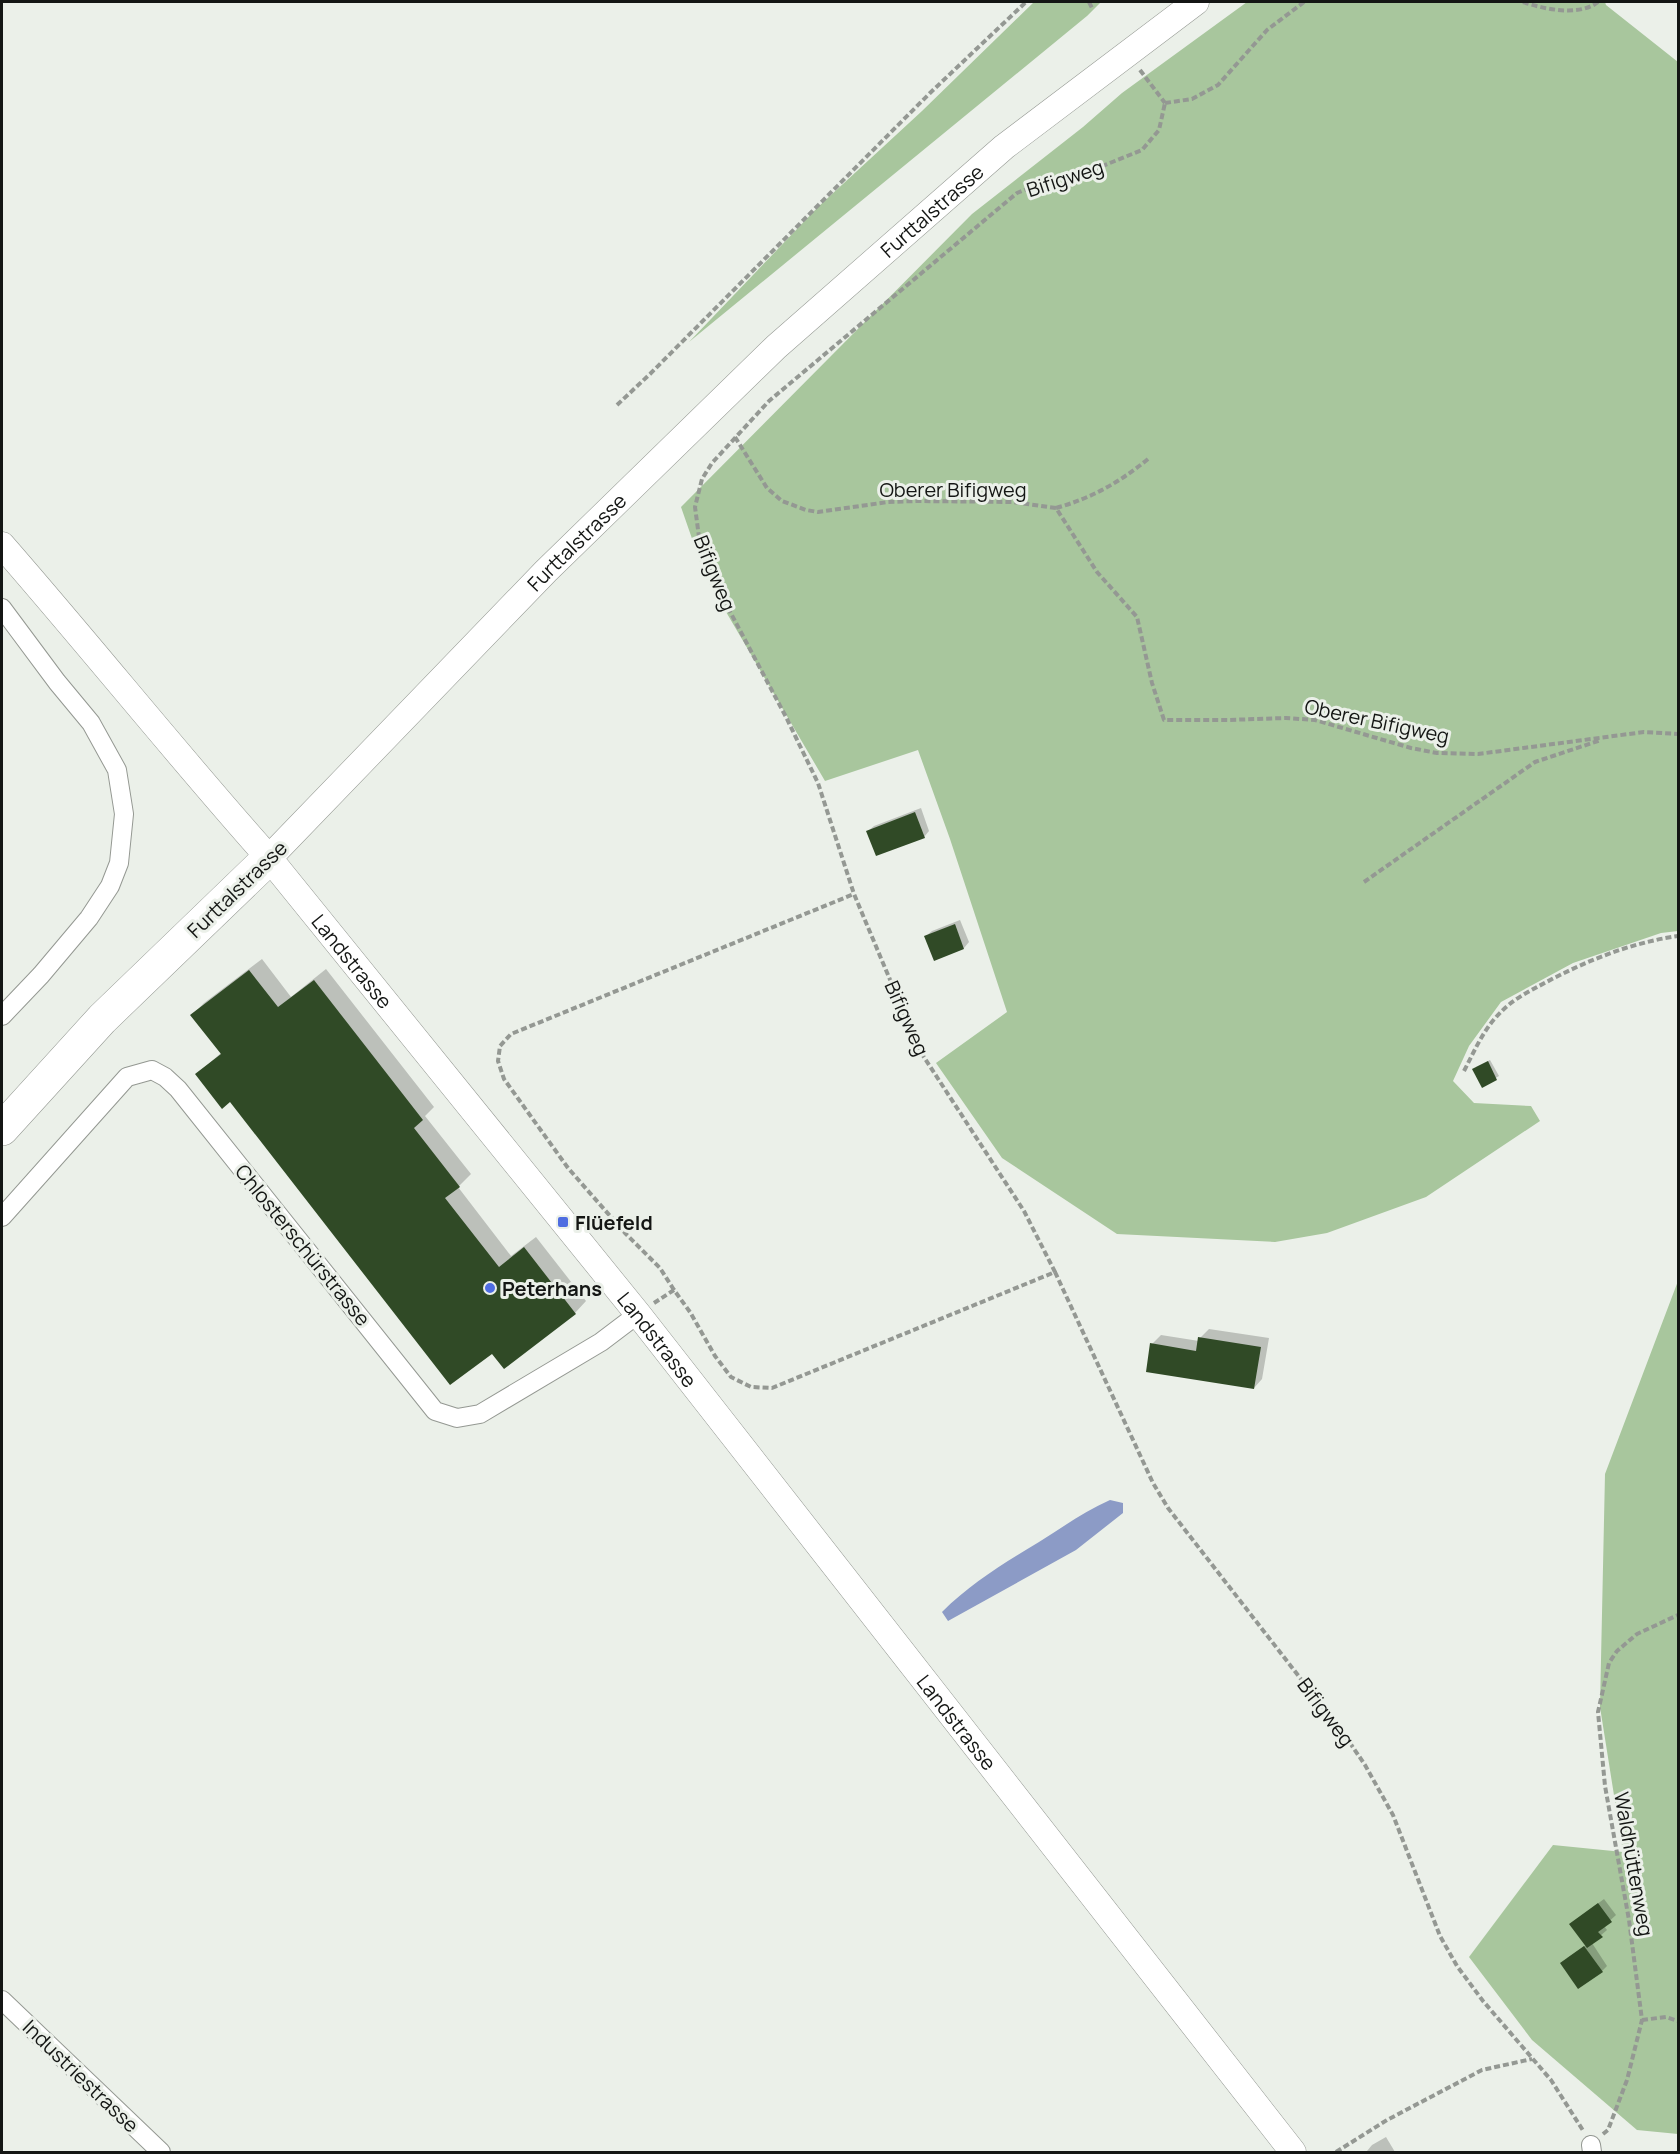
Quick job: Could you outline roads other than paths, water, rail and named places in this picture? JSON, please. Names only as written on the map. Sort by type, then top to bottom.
[{"type":"highway","name":"Furttalstrasse","points":[[2,1129],[102,1019],[269,858]]},
{"type":"main road","name":"Furttalstrasse","points":[[269,858],[546,572],[776,347],[1004,147],[1196,2]]},
{"type":"main road","name":"Landstrasse","points":[[2,544],[207,788],[269,858],[638,1314],[1293,2152]]},
{"type":"street","points":[[2,608],[91,723],[117,770],[124,814],[119,863],[110,886],[89,918],[2,1016]]},
{"type":"street","name":"Chlosterschürstrasse","points":[[2,1217],[127,1077],[152,1070],[165,1077],[178,1089],[435,1411],[457,1418],[480,1414],[601,1342],[638,1314]]},
{"type":"street","name":"Industriestrasse","points":[[2,2000],[161,2152]]},
{"type":"water","points":[[1110,1500],[1123,1503],[1123,1513],[1076,1550],[948,1621],[942,1612],[976,1583],[1074,1520]]},
{"type":"place","name":"Flüefeld","points":[[563,1222]]},
{"type":"place","name":"Peterhans","points":[[490,1288]]}]
